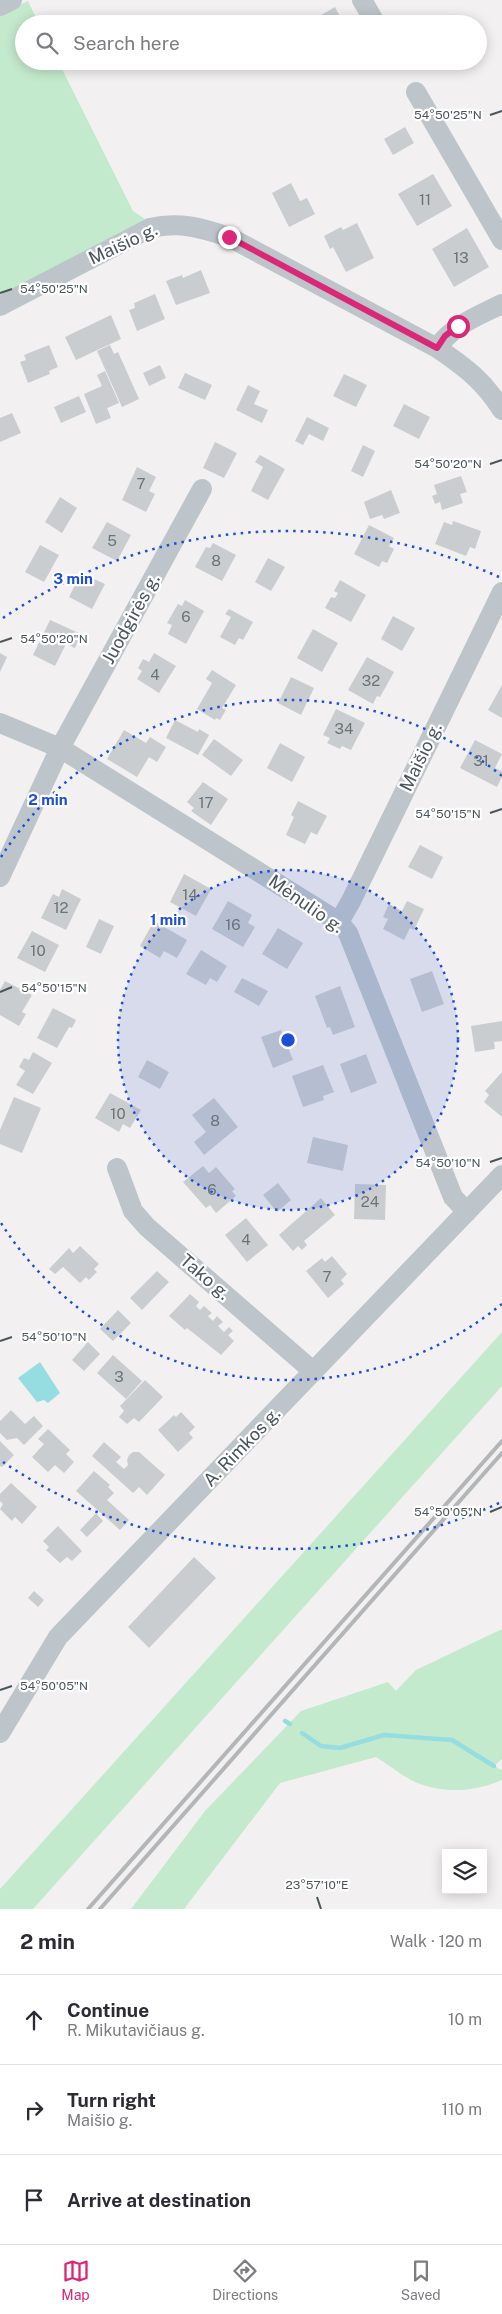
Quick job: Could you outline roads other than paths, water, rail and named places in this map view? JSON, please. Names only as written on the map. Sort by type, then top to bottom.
[{"type":"street","points":[[0,6],[12,0]]},
{"type":"street","points":[[362,0],[371,15]]},
{"type":"street","points":[[416,92],[502,240]]},
{"type":"street","name":"Maišio g.","points":[[0,306],[150,228],[178,224],[193,226],[229,237],[437,348],[472,373],[490,390],[502,410]]},
{"type":"street","points":[[437,348],[445,336],[458,326],[502,304]]},
{"type":"street","name":"Juodgirės g.","points":[[0,877],[60,748],[202,489]]},
{"type":"street","name":"Maišio g.","points":[[339,922],[502,592]]},
{"type":"street","name":"Mėnulio g.","points":[[0,722],[60,748],[339,922],[348,933],[453,1197],[467,1212]]},
{"type":"street","name":"Tako g.","points":[[118,1168],[133,1210],[147,1227],[314,1372]]},
{"type":"street","name":"A. Rimkos g.","points":[[0,1733],[58,1637],[502,1175]]},
{"type":"water","points":[[40,1362],[60,1393],[48,1403],[44,1400],[37,1402],[18,1378]]},
{"type":"waterway","points":[[285,1721],[290,1724]]},
{"type":"waterway","points":[[302,1733],[321,1746],[340,1748],[384,1735],[452,1740],[494,1766]]},
{"type":"railway","points":[[88,1909],[502,1441]]},
{"type":"railway","points":[[100,1909],[502,1453]]}]
